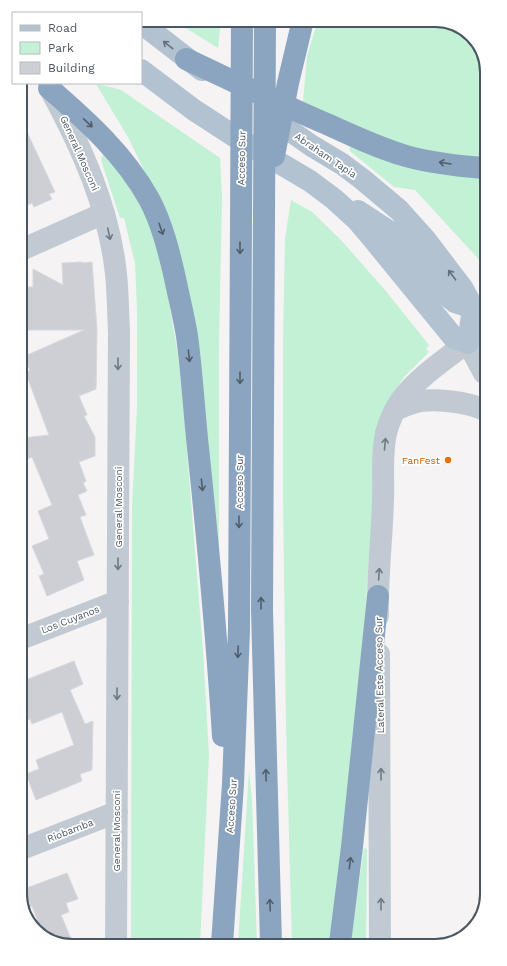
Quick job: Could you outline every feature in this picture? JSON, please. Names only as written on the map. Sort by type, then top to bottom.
[{"type":"highway","name":"Acceso Sur","points":[[222,939],[230,834],[239,630],[242,27]]},
{"type":"highway","points":[[265,27],[262,610],[271,939]]},
{"type":"highway","points":[[264,202],[295,49],[301,27]]},
{"type":"highway","points":[[186,59],[305,115],[386,149],[407,156],[427,160],[480,167]]},
{"type":"highway","points":[[47,85],[99,133],[122,159],[149,200],[171,262],[187,336],[195,407],[220,687],[230,834]]},
{"type":"highway","points":[[340,939],[352,847],[378,596]]},
{"type":"main road","name":"Abraham Tapia","points":[[146,27],[186,59],[312,146],[342,164],[399,210],[425,239],[462,289],[479,308]]},
{"type":"main road","points":[[142,71],[194,110],[234,136],[310,180],[334,198],[356,219],[454,338],[468,343],[479,308],[455,302],[443,292],[407,248],[390,232],[360,212],[334,198]]},
{"type":"street","name":"General Mosconi","points":[[47,85],[63,113],[91,172],[104,213],[116,273],[118,301],[116,939]]},
{"type":"street","points":[[27,247],[104,213]]},
{"type":"street","name":"Lateral Este Acceso Sur","points":[[380,939],[381,755],[378,596],[385,438],[395,410],[402,399],[426,375],[480,332]]},
{"type":"street","points":[[468,343],[480,366]]},
{"type":"street","points":[[395,410],[414,402],[450,401],[480,408]]},
{"type":"street","name":"Los Cuyanos","points":[[27,636],[118,601]]},
{"type":"street","name":"Riobamba","points":[[27,847],[117,812]]},
{"type":"green space","points":[[184,27],[220,27],[218,48]]},
{"type":"green space","points":[[316,27],[438,27],[452,30],[467,40],[477,55],[479,63],[480,160],[407,148],[303,102],[307,56]]},
{"type":"green space","points":[[96,84],[121,90],[220,158],[222,197],[219,346],[219,555],[151,185],[128,137]]},
{"type":"green space","points":[[349,145],[480,175],[480,261],[415,190],[394,187],[350,151]]},
{"type":"green space","points":[[104,154],[119,169],[148,219],[164,274],[177,349],[182,390],[203,650],[209,755],[200,939],[131,939],[132,507],[137,408],[137,310],[135,263],[124,218],[120,218],[101,158]]},
{"type":"green space","points":[[291,200],[312,212],[341,240],[385,290],[429,345],[426,349],[429,352],[404,377],[393,393],[370,542],[364,630],[332,939],[292,939],[286,727],[283,493],[283,340],[285,239]]},
{"type":"green space","points":[[249,771],[252,800],[257,939],[238,939]]},
{"type":"green space","points":[[364,848],[367,849],[366,939],[351,939]]},
{"type":"building","points":[[27,132],[55,192],[49,194],[52,199],[34,207],[32,203],[27,205]]},
{"type":"building","points":[[92,262],[97,329],[96,389],[79,396],[87,415],[84,416],[95,437],[95,456],[79,462],[86,481],[83,483],[87,491],[78,495],[86,515],[80,517],[94,555],[77,561],[84,580],[47,596],[39,576],[44,574],[32,546],[49,539],[38,511],[52,505],[32,457],[27,459],[27,437],[49,435],[27,376],[27,371],[30,371],[27,362],[27,355],[84,330],[27,330],[27,287],[33,287],[33,269],[63,285],[62,263]]},
{"type":"building","points":[[74,661],[83,684],[70,690],[85,724],[93,721],[92,770],[80,774],[82,781],[36,800],[27,774],[39,769],[36,760],[74,745],[62,712],[32,724],[30,719],[27,720],[27,679]]},
{"type":"building","points":[[67,873],[78,899],[66,903],[69,912],[61,915],[71,939],[58,937],[40,926],[32,906],[29,907],[27,888]]},
{"type":"place","name":"FanFest","points":[[448,460]]}]
